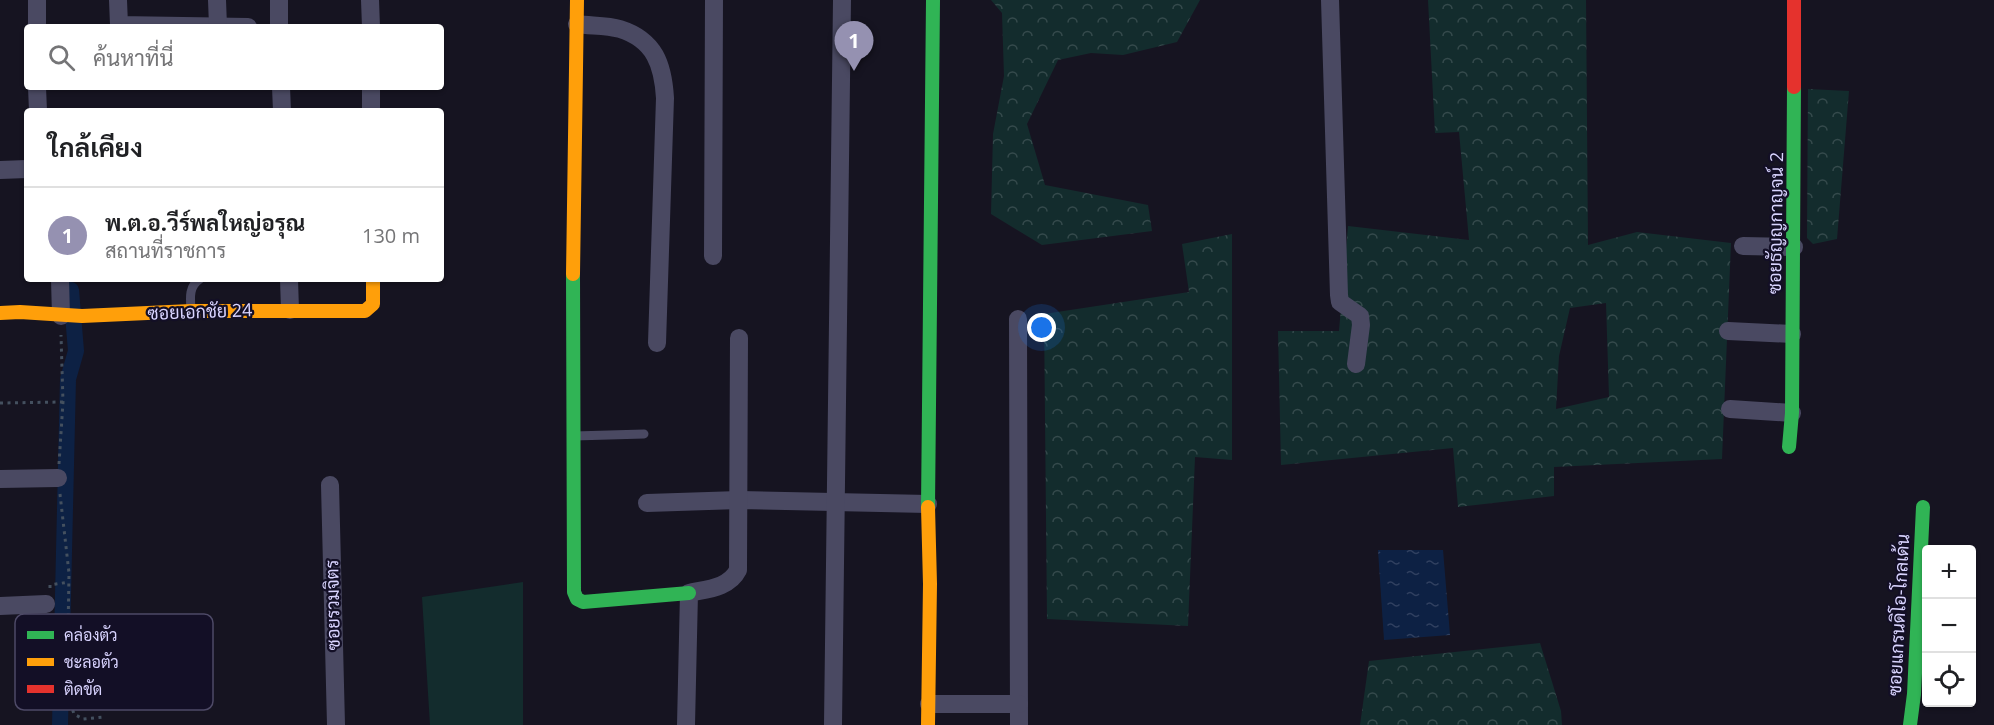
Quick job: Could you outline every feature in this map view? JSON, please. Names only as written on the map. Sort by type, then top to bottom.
[{"type":"street","points":[[37,0],[37,24]]},
{"type":"street","points":[[118,0],[119,24]]},
{"type":"street","points":[[217,0],[218,24]]},
{"type":"street","points":[[279,0],[279,24]]},
{"type":"street","points":[[370,0],[370,24]]},
{"type":"street","points":[[577,0],[572,350],[574,592],[577,599],[583,602],[689,593],[728,583],[734,578],[738,570],[739,338]]},
{"type":"street","points":[[713,256],[714,0]]},
{"type":"street","points":[[833,725],[842,0]]},
{"type":"street","points":[[928,725],[933,0]]},
{"type":"street","points":[[1330,0],[1339,295],[1340,302],[1345,307],[1354,310],[1360,316],[1356,364]]},
{"type":"street","name":"ซอยธัญญกาญจน์ 2","points":[[1789,447],[1792,413],[1794,247],[1794,0]]},
{"type":"street","points":[[577,24],[620,29],[643,41],[656,54],[663,73],[665,98],[657,343]]},
{"type":"street","points":[[37,90],[38,108]]},
{"type":"street","points":[[281,90],[282,108]]},
{"type":"street","points":[[371,90],[371,108]]},
{"type":"street","points":[[0,170],[24,169]]},
{"type":"street","points":[[1743,246],[1794,247]]},
{"type":"street","points":[[61,282],[71,316]]},
{"type":"street","points":[[289,282],[290,310]]},
{"type":"street","name":"ซอยเอกชัย 24","points":[[0,313],[20,312],[71,316],[191,311],[365,311],[373,304],[373,282]]},
{"type":"street","points":[[1018,319],[1019,725]]},
{"type":"street","points":[[1728,331],[1792,334]]},
{"type":"street","points":[[1730,410],[1792,413]]},
{"type":"street","points":[[0,479],[58,478]]},
{"type":"street","name":"ซอยรวมจิตร","points":[[330,485],[336,725]]},
{"type":"street","points":[[647,503],[739,500],[928,504]]},
{"type":"street","name":"ซอยแกรนดิโอ-โกลเด้น","points":[[1910,725],[1914,694],[1923,507]]},
{"type":"street","points":[[686,725],[689,593]]},
{"type":"street","points":[[0,606],[46,604]]},
{"type":"street","points":[[928,704],[1019,704]]},
{"type":"lane","points":[[191,311],[190,295],[196,282]]},
{"type":"lane","points":[[572,436],[644,434]]},
{"type":"path","points":[[68,614],[69,573],[58,478],[71,316]]},
{"type":"path","points":[[0,402],[63,402]]},
{"type":"path","points":[[73,710],[74,714],[82,719],[103,717]]},
{"type":"green space","points":[[991,0],[1200,0],[1177,42],[1123,55],[1091,53],[1058,60],[1027,124],[1045,185],[1148,205],[1152,231],[1042,245],[991,214],[993,134],[1004,76],[1002,13]]},
{"type":"green space","points":[[1428,0],[1586,0],[1588,245],[1637,232],[1731,243],[1722,459],[1554,467],[1554,496],[1458,507],[1453,448],[1281,465],[1278,331],[1339,331],[1348,226],[1469,240],[1459,132],[1435,133]],"holes":[[[1606,303],[1609,397],[1556,409],[1559,356],[1570,308]]]},
{"type":"green space","points":[[1808,89],[1849,91],[1837,239],[1813,244],[1807,238]]},
{"type":"green space","points":[[1232,234],[1232,460],[1195,457],[1188,626],[1047,619],[1044,314],[1189,292],[1182,244]]},
{"type":"green space","points":[[523,582],[523,725],[430,725],[422,597]]},
{"type":"green space","points":[[1540,643],[1561,711],[1562,725],[1360,725],[1369,661]]},
{"type":"water","points":[[1378,550],[1443,550],[1450,635],[1384,640]]},
{"type":"waterway","points":[[63,614],[68,379],[76,351],[71,290]]},
{"type":"waterway","points":[[60,710],[60,725]]},
{"type":"traffic: fast","points":[[928,507],[933,0]]},
{"type":"traffic: fast","points":[[1789,447],[1792,413],[1794,87]]},
{"type":"traffic: fast","points":[[573,274],[574,592],[577,599],[583,602],[689,593]]},
{"type":"traffic: fast","points":[[1910,725],[1914,694],[1923,507]]},
{"type":"traffic: slow","points":[[573,274],[577,0]]},
{"type":"traffic: slow","points":[[0,313],[82,316],[191,311],[365,311],[373,304],[373,282]]},
{"type":"traffic: slow","points":[[928,507],[930,584],[928,725]]},
{"type":"traffic: jam","points":[[1794,0],[1794,87]]},
{"type":"place","name":"พ.ต.อ.วีร์พลใหญ่อรุณ","points":[[854,71]]}]
